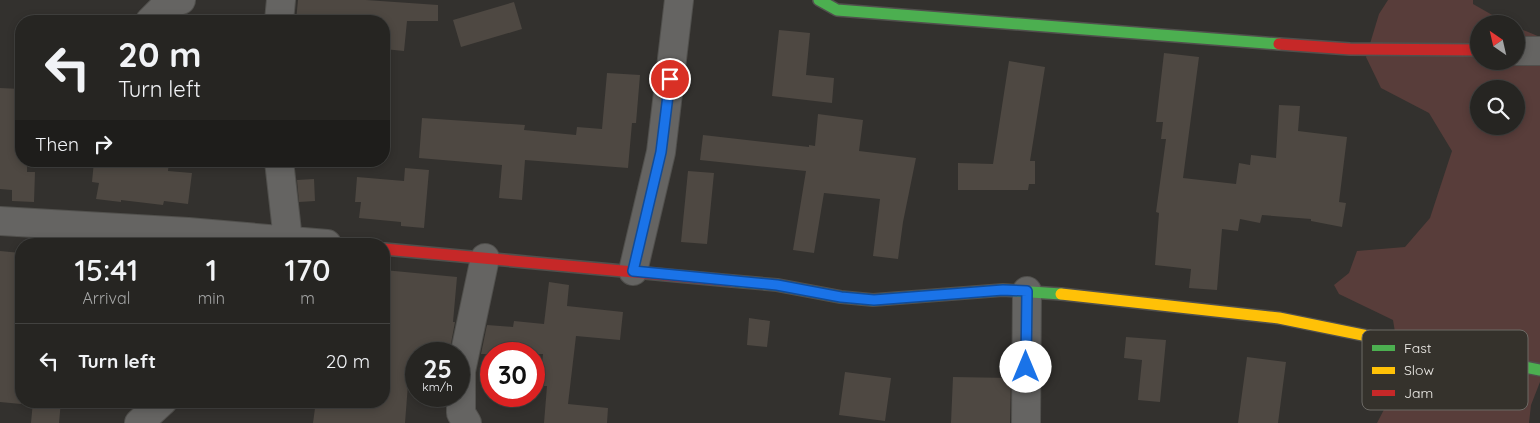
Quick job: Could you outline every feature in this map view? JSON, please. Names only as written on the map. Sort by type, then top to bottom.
[{"type":"street","points":[[156,15],[168,3],[182,0]]},
{"type":"street","points":[[280,15],[281,0]]},
{"type":"street","points":[[633,271],[661,152],[679,0]]},
{"type":"street","points":[[819,0],[837,10],[1350,49],[1470,50]]},
{"type":"street","points":[[1525,51],[1540,51]]},
{"type":"street","points":[[280,167],[288,238]]},
{"type":"street","points":[[0,221],[188,232],[226,238]]},
{"type":"street","points":[[390,250],[777,285],[841,297],[874,300],[1003,290],[1074,295],[1279,318],[1362,335]]},
{"type":"street","points":[[467,423],[461,413],[461,372],[485,258]]},
{"type":"street","points":[[1026,423],[1027,291]]},
{"type":"street","points":[[139,423],[156,408]]},
{"type":"shaded area","points":[[1388,0],[1473,0],[1473,4],[1492,15],[1470,15],[1470,70],[1525,70],[1525,31],[1540,37],[1540,382],[1531,405],[1529,423],[1377,423],[1384,410],[1528,410],[1528,330],[1395,330],[1393,320],[1339,294],[1334,285],[1349,273],[1357,251],[1405,247],[1430,218],[1452,151],[1429,113],[1381,88],[1366,57],[1379,14]]},
{"type":"building","points":[[298,0],[366,0],[438,5],[438,21],[407,21],[404,51],[390,50],[390,15],[297,15]]},
{"type":"building","points":[[514,2],[522,29],[461,47],[453,20]]},
{"type":"building","points":[[779,30],[810,33],[806,75],[834,78],[832,103],[772,96]]},
{"type":"building","points":[[1164,53],[1199,57],[1183,178],[1236,184],[1239,163],[1250,165],[1251,155],[1276,158],[1279,105],[1300,106],[1298,131],[1347,137],[1339,202],[1346,203],[1342,227],[1311,221],[1311,219],[1262,215],[1260,223],[1240,219],[1238,231],[1222,229],[1217,290],[1189,288],[1191,269],[1155,265],[1159,213],[1156,212],[1166,139],[1161,139],[1163,122],[1156,122]]},
{"type":"building","points":[[1009,61],[1045,67],[1030,161],[1035,161],[1035,184],[1029,184],[1028,190],[958,190],[958,163],[993,164]]},
{"type":"building","points":[[607,73],[640,75],[636,123],[632,123],[628,168],[525,160],[522,200],[499,198],[502,165],[419,158],[422,118],[525,125],[524,130],[576,135],[577,127],[602,129]]},
{"type":"building","points":[[0,88],[15,89],[15,167],[27,167],[27,172],[35,172],[34,202],[12,201],[12,190],[0,189]]},
{"type":"building","points":[[818,114],[863,120],[859,151],[916,158],[903,222],[898,259],[873,256],[880,199],[824,193],[814,253],[793,250],[806,171],[700,160],[703,135],[809,147],[809,145],[815,146]]},
{"type":"building","points":[[93,167],[168,167],[168,171],[192,173],[188,204],[164,201],[163,205],[96,199],[99,183],[92,182]]},
{"type":"building","points":[[405,168],[429,170],[424,228],[401,226],[401,222],[359,218],[361,202],[355,202],[357,177],[404,181]]},
{"type":"building","points":[[688,171],[714,173],[707,244],[681,242]]},
{"type":"building","points":[[314,179],[315,201],[299,202],[297,180]]},
{"type":"building","points":[[0,251],[15,252],[15,403],[0,402]]},
{"type":"building","points":[[390,271],[457,277],[453,322],[455,322],[451,342],[405,342],[405,423],[313,423],[315,408],[390,408]]},
{"type":"building","points":[[549,282],[569,285],[567,306],[623,312],[620,340],[576,336],[568,404],[608,408],[607,423],[544,423],[547,386],[545,386],[545,342],[483,342],[487,325],[513,327],[514,321],[544,324]]},
{"type":"building","points":[[749,318],[770,321],[767,347],[747,345]]},
{"type":"building","points":[[1126,337],[1166,340],[1160,402],[1138,400],[1142,360],[1124,358]]},
{"type":"building","points":[[1247,357],[1286,362],[1278,423],[1238,423]]},
{"type":"building","points":[[845,372],[891,378],[885,421],[839,415]]},
{"type":"building","points":[[953,377],[1011,378],[1010,423],[951,423]]},
{"type":"building","points":[[32,408],[60,408],[59,423],[31,423]]},
{"type":"traffic: fast","points":[[819,0],[837,10],[1279,44]]},
{"type":"traffic: fast","points":[[732,281],[777,285],[841,297],[873,300],[1003,290],[1061,294]]},
{"type":"traffic: fast","points":[[1528,368],[1540,370]]},
{"type":"traffic: slow","points":[[1061,294],[1279,318],[1362,335]]},
{"type":"traffic: jam","points":[[1279,44],[1350,49],[1470,50]]},
{"type":"traffic: jam","points":[[390,250],[732,281]]},
{"type":"route","points":[[670,79],[661,152],[633,271],[777,285],[841,297],[874,300],[931,294],[1003,290],[1027,291],[1026,367]]}]
